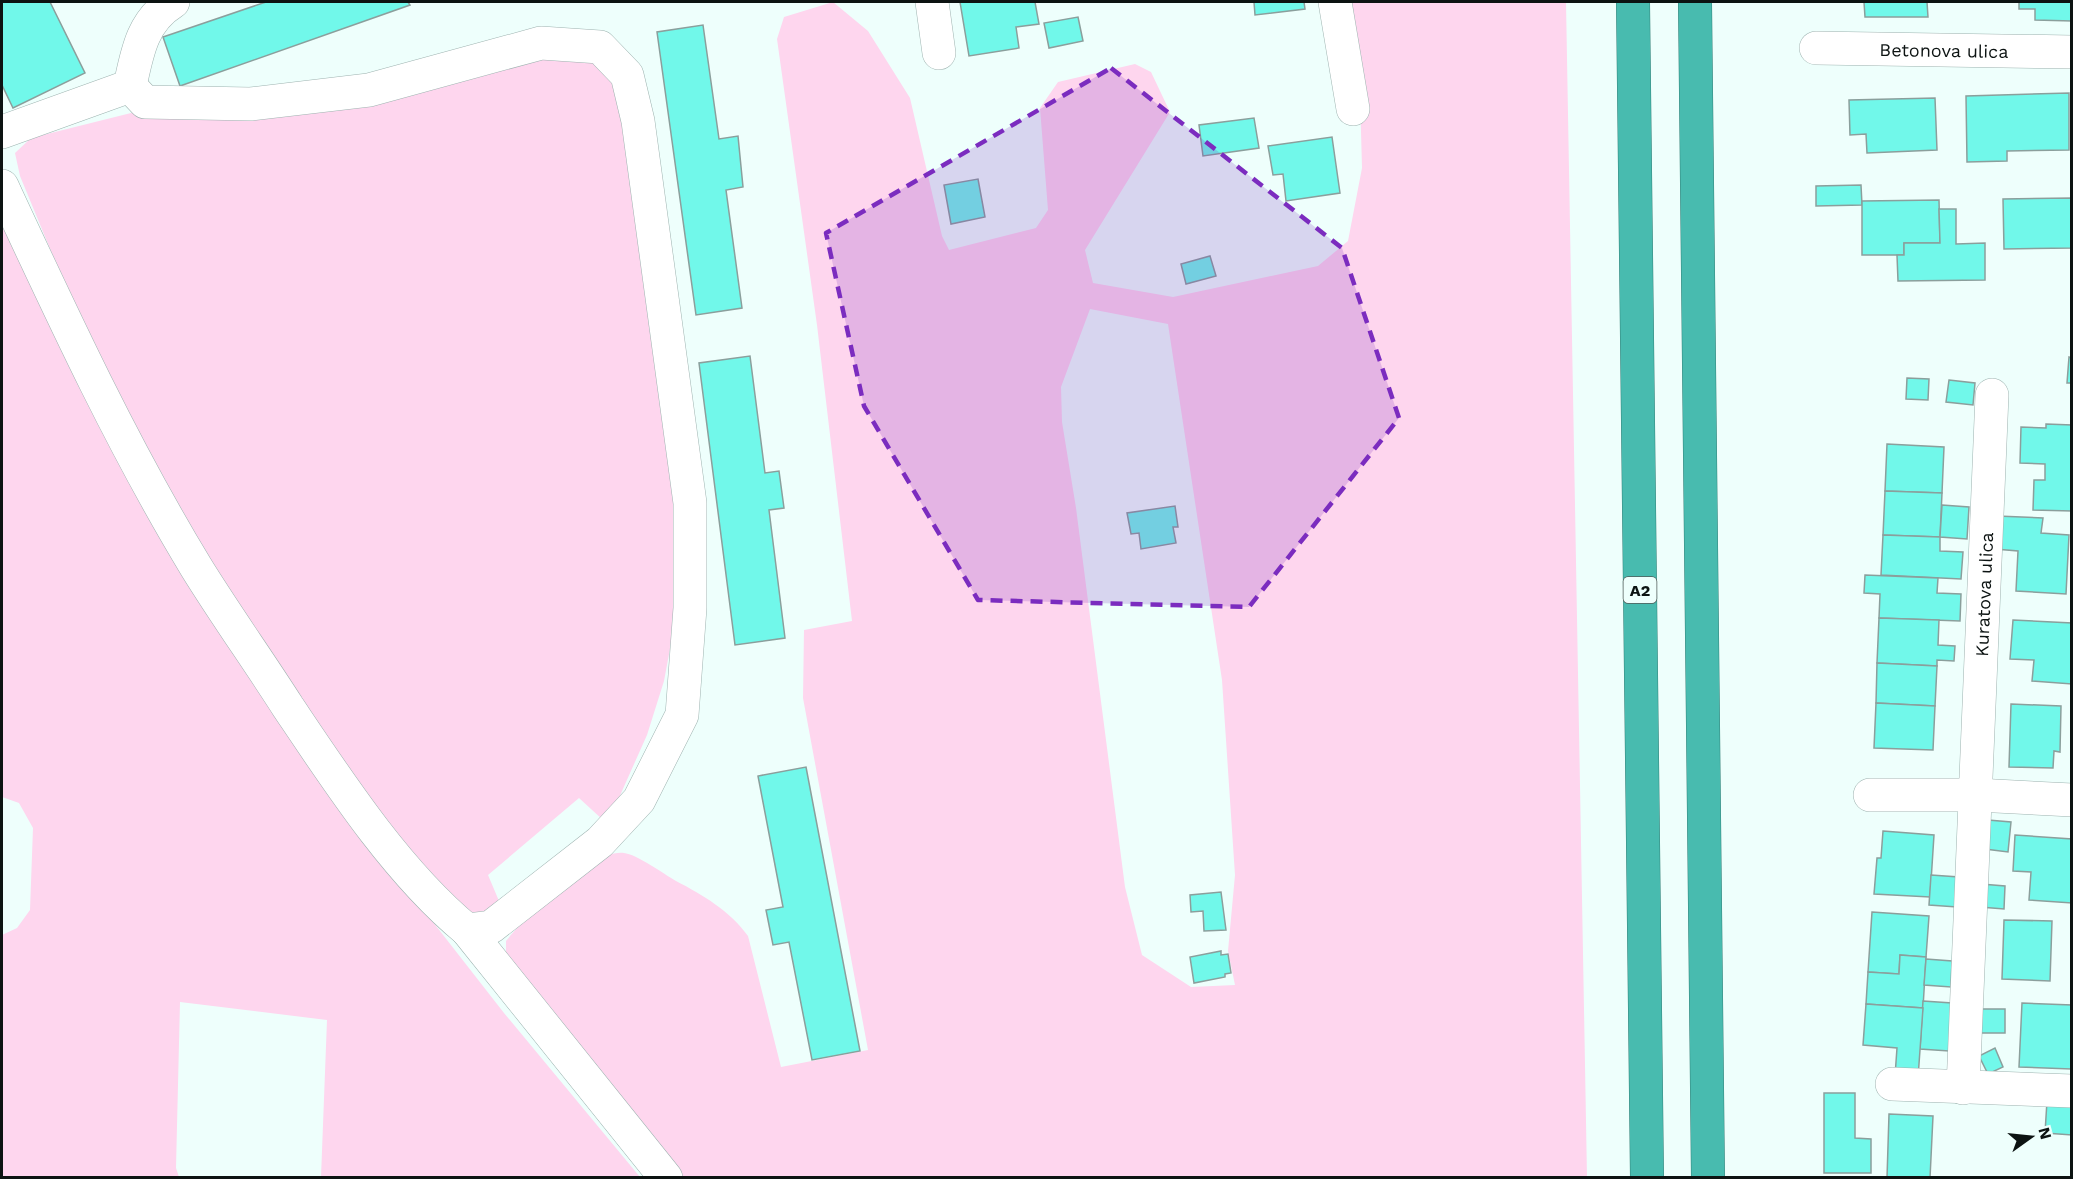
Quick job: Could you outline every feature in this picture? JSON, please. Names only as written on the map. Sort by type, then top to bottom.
[{"type":"highway","name":"A2","points":[[1633,2],[1647,1178]]},
{"type":"highway","points":[[1695,2],[1708,1178]]},
{"type":"street","points":[[130,86],[141,36],[162,8],[173,2]]},
{"type":"street","points":[[932,2],[939,53]]},
{"type":"street","points":[[1335,2],[1353,110]]},
{"type":"street","points":[[130,86],[146,102],[251,104],[369,90],[541,44],[600,47],[627,75],[638,121],[690,502],[690,608],[682,715],[639,800],[600,842],[491,927],[467,930]]},
{"type":"street","name":"Betonova ulica","points":[[1816,48],[2072,52]]},
{"type":"street","points":[[2,132],[130,86]]},
{"type":"street","points":[[2,186],[104,401],[195,566],[311,741],[374,828],[439,906],[467,930],[666,1178]]},
{"type":"street","name":"Kuratova ulica","points":[[1963,1088],[1992,395]]},
{"type":"street","points":[[1870,795],[1976,795],[2072,800]]},
{"type":"street","points":[[1892,1084],[2072,1091]]},
{"type":"highlighted area","points":[[1111,68],[1342,248],[1399,418],[1249,607],[978,600],[864,406],[826,233]]},
{"type":"shaded area","points":[[833,2],[868,31],[910,98],[942,236],[949,250],[1036,228],[1048,210],[1040,108],[1058,82],[1135,64],[1151,72],[1170,112],[1085,250],[1093,283],[1173,297],[1318,266],[1348,241],[1362,168],[1360,95],[1344,2],[1566,2],[1587,1177],[681,1177],[506,962],[506,941],[560,886],[593,861],[609,855],[629,854],[715,904],[748,936],[781,1067],[868,1050],[803,698],[804,630],[852,621],[817,325],[777,39],[784,17]],"holes":[[[1090,309],[1168,324],[1222,680],[1235,875],[1228,951],[1235,985],[1191,987],[1142,955],[1125,887],[1076,508],[1062,422],[1061,387]]]},
{"type":"shaded area","points":[[545,52],[599,56],[616,77],[675,507],[675,622],[664,681],[647,735],[618,800],[603,820],[579,798],[488,875],[499,901],[485,911],[473,913],[452,901],[374,806],[194,542],[119,397],[53,256],[20,176],[15,153],[31,138],[155,107]]},
{"type":"shaded area","points":[[2,221],[408,890],[504,1013],[640,1177],[321,1177],[327,1020],[180,1002],[176,1168],[179,1177],[2,1177],[2,935],[17,928],[30,910],[33,828],[19,803],[2,797]]},
{"type":"building","points":[[2,2],[50,2],[85,73],[13,108],[2,85]]},
{"type":"building","points":[[266,2],[408,2],[410,5],[180,86],[163,37]]},
{"type":"building","points":[[960,2],[1035,2],[1039,24],[1016,27],[1019,48],[969,56]]},
{"type":"building","points":[[1254,2],[1304,2],[1305,9],[1255,15]]},
{"type":"building","points":[[1864,2],[1927,2],[1928,17],[1865,17]]},
{"type":"building","points":[[2019,2],[2072,2],[2072,21],[2035,20],[2035,9],[2019,9]]},
{"type":"building","points":[[1078,17],[1083,41],[1049,48],[1044,23]]},
{"type":"building","points":[[703,25],[719,139],[738,136],[743,187],[726,190],[742,308],[696,315],[657,32]]},
{"type":"building","points":[[2069,93],[2069,150],[2007,151],[2007,161],[1967,162],[1966,96]]},
{"type":"building","points":[[1935,98],[1937,150],[1867,153],[1866,134],[1850,135],[1849,100]]},
{"type":"building","points":[[1254,118],[1259,148],[1203,156],[1199,125]]},
{"type":"building","points":[[1332,137],[1340,193],[1286,201],[1283,174],[1273,175],[1268,146]]},
{"type":"building","points":[[978,179],[985,217],[951,224],[944,185]]},
{"type":"building","points":[[1861,185],[1862,205],[1816,206],[1816,186]]},
{"type":"building","points":[[2072,198],[2072,248],[2004,249],[2003,199]]},
{"type":"building","points":[[1939,200],[1940,243],[1904,243],[1904,255],[1862,255],[1862,201]]},
{"type":"building","points":[[1939,209],[1956,209],[1956,244],[1985,243],[1985,280],[1898,281],[1897,255],[1904,255],[1904,243],[1940,243]]},
{"type":"building","points":[[1210,256],[1216,276],[1186,284],[1181,264]]},
{"type":"building","points":[[750,356],[765,473],[779,471],[784,508],[769,510],[785,638],[735,645],[699,363]]},
{"type":"building","points":[[2069,357],[2072,358],[2072,383],[2067,383]]},
{"type":"building","points":[[1907,378],[1929,379],[1928,400],[1906,399]]},
{"type":"building","points":[[1949,380],[1975,383],[1973,405],[1946,402]]},
{"type":"building","points":[[2046,424],[2072,425],[2072,511],[2033,510],[2034,480],[2045,480],[2045,464],[2020,463],[2021,427],[2046,428]]},
{"type":"building","points":[[1887,444],[1944,447],[1942,493],[1885,491]]},
{"type":"building","points":[[1885,491],[1942,493],[1940,537],[1883,535]]},
{"type":"building","points":[[1942,505],[1969,507],[1967,539],[1940,537]]},
{"type":"building","points":[[1175,506],[1178,527],[1173,527],[1176,543],[1141,549],[1139,533],[1131,534],[1127,513]]},
{"type":"building","points":[[1997,516],[2043,518],[2041,533],[2069,535],[2066,594],[2016,591],[2018,551],[1995,549]]},
{"type":"building","points":[[1883,535],[1940,537],[1940,551],[1963,552],[1961,579],[1881,575]]},
{"type":"building","points":[[1865,575],[1938,578],[1937,593],[1961,594],[1960,621],[1879,618],[1880,594],[1864,593]]},
{"type":"building","points":[[1879,618],[1939,620],[1938,645],[1955,646],[1954,661],[1937,660],[1937,666],[1877,663]]},
{"type":"building","points":[[2013,620],[2072,623],[2072,684],[2032,681],[2034,660],[2010,659]]},
{"type":"building","points":[[1877,663],[1937,666],[1935,706],[1876,703]]},
{"type":"building","points":[[1876,703],[1935,706],[1933,750],[1874,748]]},
{"type":"building","points":[[2011,704],[2061,706],[2060,752],[2054,751],[2053,768],[2009,767]]},
{"type":"building","points":[[806,767],[860,1051],[812,1060],[789,942],[773,945],[766,910],[783,907],[758,776]]},
{"type":"building","points":[[1988,820],[2011,822],[2008,852],[1985,849]]},
{"type":"building","points":[[1883,831],[1934,835],[1930,897],[1874,894],[1877,858],[1881,858]]},
{"type":"building","points":[[2015,835],[2072,839],[2072,903],[2029,900],[2031,872],[2013,871]]},
{"type":"building","points":[[1931,875],[1959,877],[1957,907],[1929,905]]},
{"type":"building","points":[[1981,884],[2005,886],[2004,909],[1980,907]]},
{"type":"building","points":[[1221,892],[1226,930],[1204,931],[1203,911],[1191,912],[1190,895]]},
{"type":"building","points":[[1872,912],[1929,916],[1926,957],[1900,955],[1899,974],[1868,972]]},
{"type":"building","points":[[2004,920],[2052,921],[2050,981],[2002,979]]},
{"type":"building","points":[[1221,951],[1221,955],[1228,954],[1231,973],[1225,974],[1225,977],[1194,983],[1190,957]]},
{"type":"building","points":[[1900,955],[1926,957],[1923,1008],[1866,1004],[1868,972],[1899,974]]},
{"type":"building","points":[[1926,959],[1952,961],[1951,987],[1924,985]]},
{"type":"building","points":[[1923,1001],[1952,1003],[1949,1051],[1920,1049]]},
{"type":"building","points":[[2022,1003],[2072,1005],[2071,1069],[2019,1067]]},
{"type":"building","points":[[1866,1004],[1923,1008],[1918,1078],[1895,1076],[1897,1048],[1863,1045]]},
{"type":"building","points":[[1977,1009],[2005,1009],[2005,1033],[1977,1033]]},
{"type":"building","points":[[1995,1048],[2003,1067],[1988,1074],[1979,1056]]},
{"type":"building","points":[[1824,1093],[1855,1093],[1855,1138],[1871,1139],[1871,1173],[1824,1173]]},
{"type":"building","points":[[2047,1101],[2072,1103],[2072,1135],[2045,1133]]},
{"type":"building","points":[[1889,1114],[1933,1116],[1930,1178],[1887,1178]]}]
